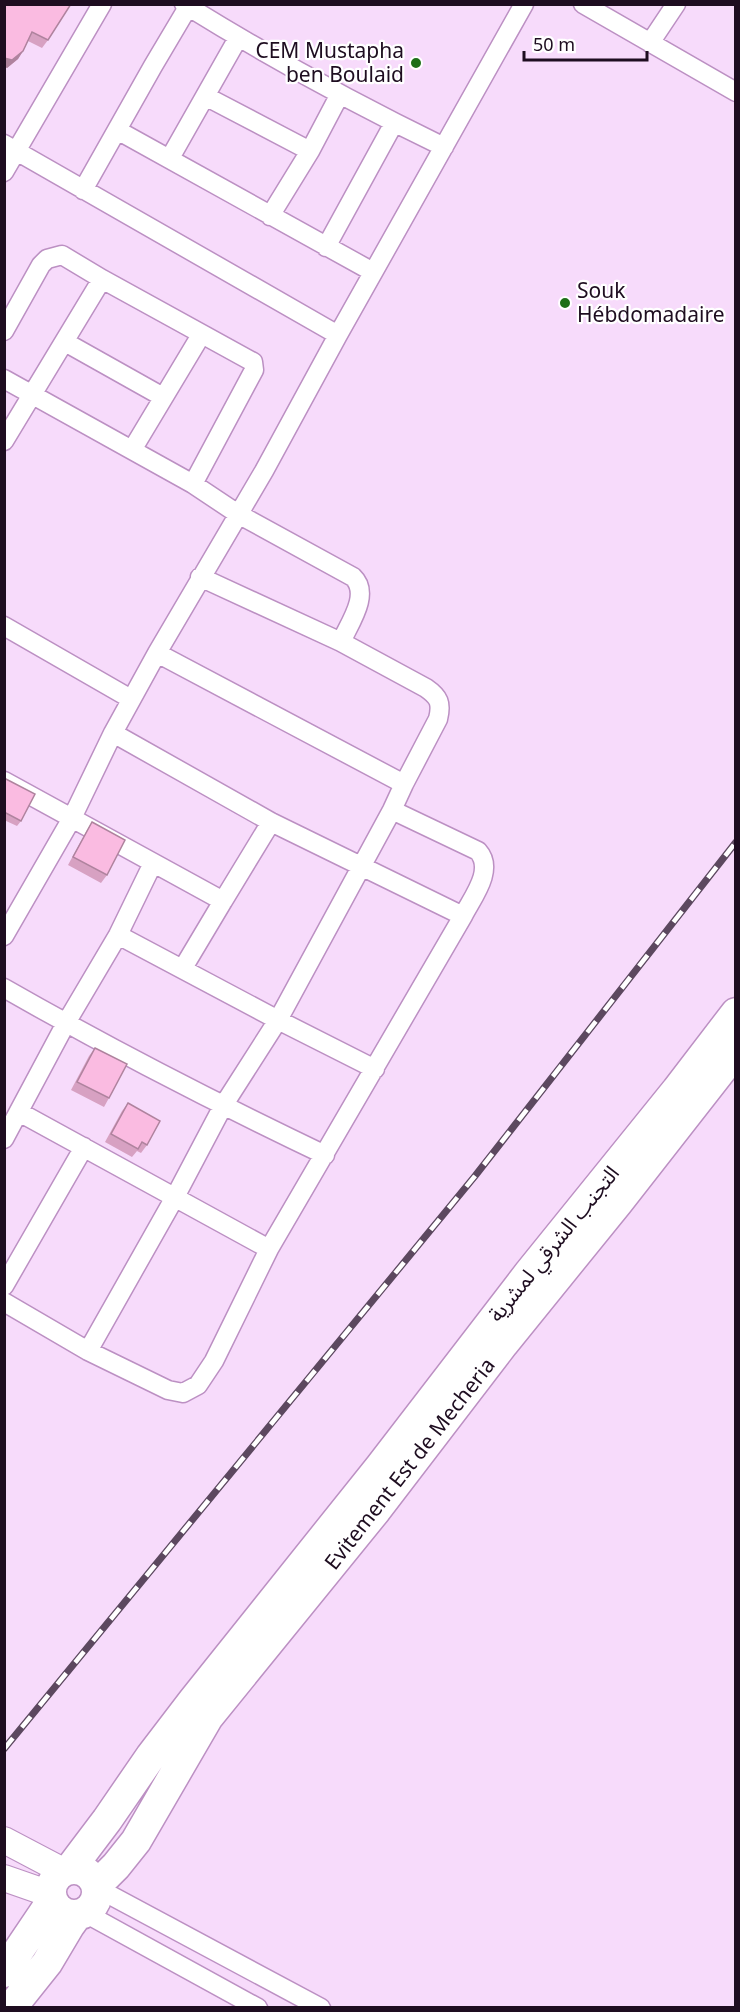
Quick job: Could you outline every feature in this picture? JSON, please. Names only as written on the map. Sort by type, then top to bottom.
[{"type":"highway","name":"التجنب الشرقي لمشرية","points":[[194,1701],[530,1272],[677,1090],[735,1013]]},
{"type":"highway","name":"Evitement Est de Mecheria","points":[[74,1892],[106,1876],[117,1866],[136,1841],[208,1717],[376,1510],[503,1344],[618,1202],[735,1051]]},
{"type":"highway","name":"Evitement Est de Mecheria","points":[[11,2007],[46,1963],[69,1926],[74,1892],[107,1820],[194,1701]]},
{"type":"highway","points":[[9,1967],[74,1892]]},
{"type":"main road","points":[[4,1840],[74,1892]]},
{"type":"main road","points":[[4,1878],[74,1892]]},
{"type":"street","points":[[4,172],[10,147],[102,4]]},
{"type":"street","points":[[4,936],[72,818],[112,733],[200,577],[264,471],[524,4]]},
{"type":"street","points":[[583,4],[735,92]]},
{"type":"street","points":[[650,43],[676,4]]},
{"type":"street","points":[[83,190],[186,6],[238,38],[340,94],[444,147]]},
{"type":"street","points":[[170,158],[238,38]]},
{"type":"street","points":[[270,216],[310,151],[340,94]]},
{"type":"street","points":[[205,96],[310,151]]},
{"type":"street","points":[[326,247],[394,123]]},
{"type":"street","points":[[117,130],[373,273]]},
{"type":"street","points":[[10,147],[338,335]]},
{"type":"street","points":[[4,331],[41,265],[47,259],[62,255],[201,335],[253,362],[255,366],[193,484]]},
{"type":"street","points":[[4,441],[102,279]]},
{"type":"street","points":[[132,450],[201,335]]},
{"type":"street","points":[[64,342],[163,397]]},
{"type":"street","points":[[4,379],[193,484],[238,514],[339,568],[357,581],[361,587],[359,602],[341,642]]},
{"type":"street","points":[[88,1351],[175,1197],[223,1106],[278,1020],[392,810],[441,709],[436,695],[426,688],[341,642],[200,577]]},
{"type":"street","points":[[4,626],[131,699]]},
{"type":"street","points":[[157,653],[404,784]]},
{"type":"street","points":[[112,733],[271,822],[463,916]]},
{"type":"street","points":[[4,781],[223,902]]},
{"type":"street","points":[[4,1302],[88,1351],[168,1390],[177,1393],[198,1385],[214,1361],[269,1249],[375,1069],[483,877],[486,867],[484,858],[478,851],[392,810]]},
{"type":"street","points":[[183,968],[271,822]]},
{"type":"street","points":[[4,1139],[66,1023],[118,935],[153,863]]},
{"type":"street","points":[[118,935],[375,1069]]},
{"type":"street","points":[[4,988],[223,1106],[325,1155]]},
{"type":"street","points":[[19,1112],[269,1249]]},
{"type":"street","points":[[4,1286],[84,1147]]},
{"type":"street","points":[[74,1892],[258,2007]]},
{"type":"street","points":[[74,1892],[321,2007]]},
{"type":"building","points":[[4,4],[71,4],[48,40],[32,32],[23,51],[12,60],[4,58]]},
{"type":"building","points":[[4,778],[35,794],[21,821],[4,812]]},
{"type":"building","points":[[92,822],[125,840],[107,875],[73,857]]},
{"type":"building","points":[[95,1048],[127,1064],[109,1098],[77,1082]]},
{"type":"building","points":[[128,1103],[160,1121],[147,1145],[142,1142],[138,1149],[111,1134]]},
{"type":"railway","points":[[4,1749],[475,1176],[736,842]]},
{"type":"place","name":"CEM Mustapha ben Boulaid","points":[[416,63]]},
{"type":"place","name":"Souk Hébdomadaire","points":[[565,303]]}]
